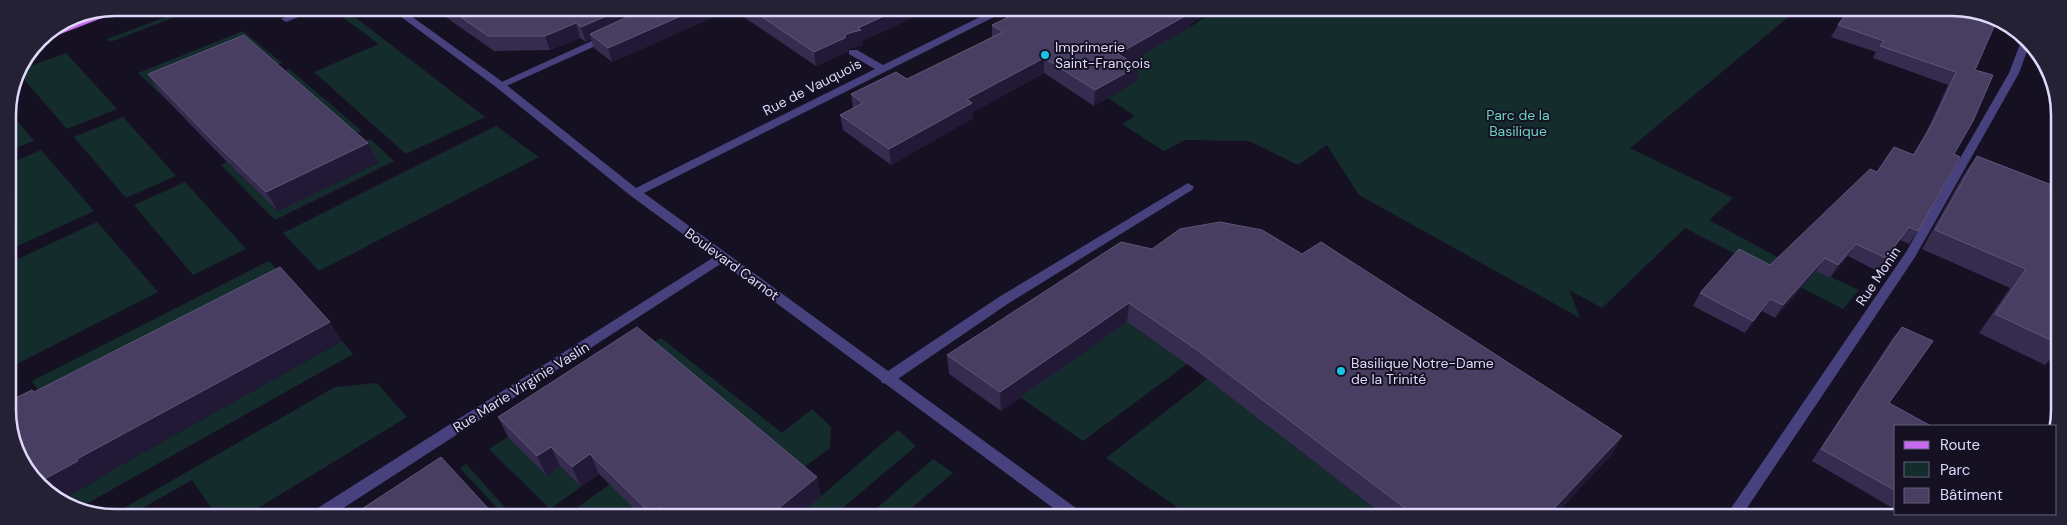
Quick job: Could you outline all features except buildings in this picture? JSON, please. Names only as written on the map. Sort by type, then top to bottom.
[{"type":"street","points":[[286,19],[294,16]]},
{"type":"street","name":"Boulevard Carnot","points":[[405,16],[500,85],[635,193],[1065,509]]},
{"type":"street","name":"Rue de Vauquois","points":[[635,193],[987,16]]},
{"type":"street","points":[[500,85],[613,35]]},
{"type":"street","name":"Rue Monin","points":[[1738,509],[1911,254],[2014,73],[2024,47]]},
{"type":"street","points":[[853,52],[882,69]]},
{"type":"street","points":[[887,379],[1004,300],[1188,187]]},
{"type":"street","name":"Rue Marie Virginie Vaslin","points":[[329,509],[723,257]]},
{"type":"green space","points":[[169,16],[177,16],[110,42],[107,39]]},
{"type":"green space","points":[[341,16],[353,16],[485,117],[406,154],[314,72],[379,44]]},
{"type":"green space","name":"Parc de la Basilique","points":[[1206,16],[1790,16],[1630,148],[1733,198],[1709,220],[1781,259],[1799,262],[1859,290],[1843,309],[1685,228],[1602,308],[1569,290],[1580,318],[1359,195],[1327,145],[1298,165],[1249,141],[1185,140],[1164,151],[1122,124],[1135,116],[1108,98],[1137,81],[1117,70]]},
{"type":"green space","points":[[243,31],[282,63],[271,68],[254,54],[159,93],[138,73]]},
{"type":"green space","points":[[66,53],[117,109],[67,129],[23,79],[29,67]]},
{"type":"green space","points":[[289,69],[362,131],[350,136],[278,74]]},
{"type":"green space","points":[[123,117],[176,176],[126,198],[74,137]]},
{"type":"green space","points":[[16,120],[34,141],[16,148]]},
{"type":"green space","points":[[496,126],[539,157],[319,271],[283,233]]},
{"type":"green space","points":[[370,139],[394,161],[275,220],[221,165],[227,162],[278,211],[378,163],[360,144]]},
{"type":"green space","points":[[41,150],[94,211],[16,247],[16,161]]},
{"type":"green space","points":[[185,182],[246,249],[193,275],[134,205]]},
{"type":"green space","points":[[97,222],[158,292],[16,364],[16,260]]},
{"type":"green space","points":[[269,261],[292,287],[50,410],[32,381]]},
{"type":"green space","points":[[1127,322],[1187,364],[1083,441],[1020,397]]},
{"type":"green space","points":[[661,338],[782,433],[812,409],[831,427],[830,448],[794,474],[644,347]]},
{"type":"green space","points":[[342,341],[353,354],[85,505],[67,497]]},
{"type":"green space","points":[[1207,379],[1376,509],[1180,509],[1106,458]]},
{"type":"green space","points":[[377,383],[407,417],[256,509],[212,509],[192,480],[141,509],[122,509],[335,387]]},
{"type":"green space","points":[[898,430],[916,446],[841,509],[806,509]]},
{"type":"green space","points":[[508,437],[546,475],[560,466],[581,487],[550,509],[489,449]]},
{"type":"green space","points":[[933,459],[953,473],[910,509],[876,509]]},
{"type":"green space","points":[[466,464],[506,509],[498,509],[460,468]]},
{"type":"green space","points":[[618,478],[638,509],[576,509]]},
{"type":"place","name":"Imprimerie Saint-François","points":[[1045,55]]},
{"type":"place","name":"Basilique Notre-Dame de la Trinité","points":[[1341,371]]}]
